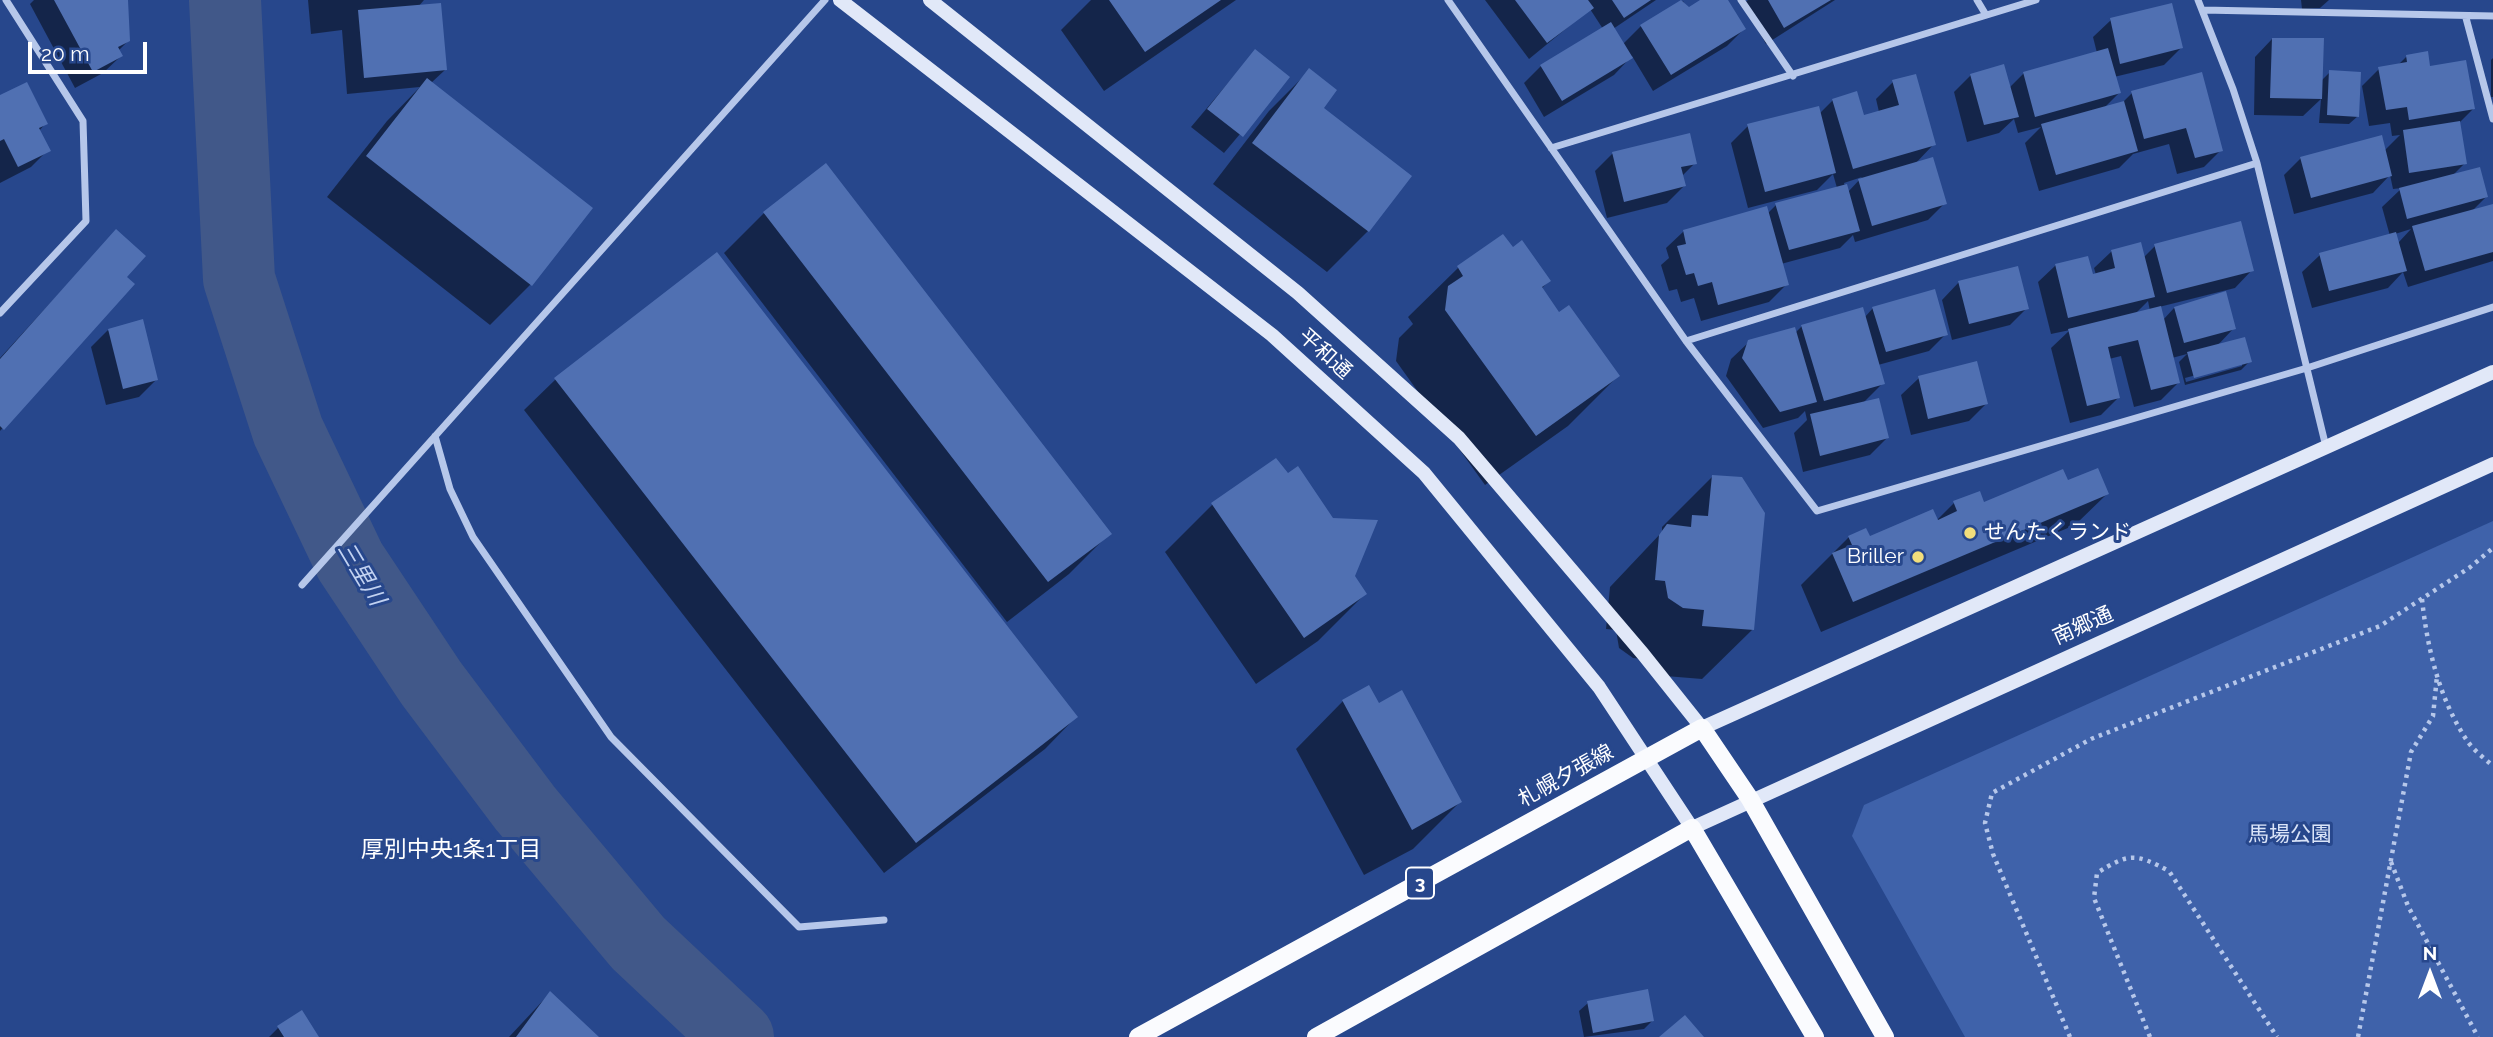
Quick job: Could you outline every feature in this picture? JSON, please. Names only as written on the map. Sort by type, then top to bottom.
[{"type":"main road","name":"札幌夕張線","points":[[1138,1037],[1702,728]]},
{"type":"main road","points":[[1702,728],[1749,799],[1885,1037]]},
{"type":"main road","points":[[1316,1037],[1692,828],[1815,1037]]},
{"type":"street","points":[[0,313],[86,221],[83,121],[6,0]]},
{"type":"street","points":[[302,585],[825,0]]},
{"type":"street","name":"平和通","points":[[840,0],[1272,335],[1424,473],[1599,687],[1692,828]]},
{"type":"street","name":"平和通","points":[[930,0],[1298,293],[1459,438],[1643,653],[1702,728]]},
{"type":"street","points":[[1448,0],[1686,341],[1817,511],[2307,368],[2493,307]]},
{"type":"street","points":[[1741,0],[1793,76]]},
{"type":"street","points":[[1977,0],[1986,15]]},
{"type":"street","points":[[1551,148],[2036,0]]},
{"type":"street","points":[[2198,0],[2234,89],[2257,163],[2326,447]]},
{"type":"street","points":[[2203,10],[2466,18],[2493,16]]},
{"type":"street","points":[[2466,18],[2493,119]]},
{"type":"street","points":[[1686,341],[2257,163]]},
{"type":"street","points":[[1702,728],[2493,372]]},
{"type":"street","points":[[435,436],[450,489],[472,537],[611,737],[799,927],[884,920]]},
{"type":"street","name":"南郷通","points":[[1692,828],[1749,799],[2493,464]]},
{"type":"path","points":[[2070,1037],[1993,853],[1985,823],[1992,793],[2091,739],[2380,626],[2493,548]]},
{"type":"path","points":[[2422,599],[2427,642],[2437,676],[2466,741],[2493,766]]},
{"type":"path","points":[[2358,1037],[2411,752],[2433,716],[2437,676]]},
{"type":"path","points":[[2150,1037],[2094,898],[2096,873],[2121,858],[2145,858],[2169,871],[2277,1037]]},
{"type":"path","points":[[2390,862],[2409,906],[2478,1037]]},
{"type":"green space","name":"馬場公園","points":[[2493,521],[2493,1037],[1965,1037],[1852,836],[1864,805]]},
{"type":"building","points":[[54,0],[128,0],[130,41],[118,47],[123,56],[93,72]]},
{"type":"building","points":[[1109,0],[1221,0],[1145,52]]},
{"type":"building","points":[[1515,0],[1588,0],[1594,8],[1547,43]]},
{"type":"building","points":[[1612,0],[1651,0],[1624,18]]},
{"type":"building","points":[[1681,0],[1689,7],[1700,0],[1728,0],[1746,29],[1671,75],[1640,25]]},
{"type":"building","points":[[1768,0],[1831,0],[1784,28]]},
{"type":"building","points":[[441,3],[447,70],[364,78],[358,10]]},
{"type":"building","points":[[2172,3],[2183,48],[2120,64],[2110,18]]},
{"type":"building","points":[[1611,22],[1633,58],[1562,101],[1540,65]]},
{"type":"building","points":[[2272,38],[2324,38],[2322,99],[2270,98]]},
{"type":"building","points":[[2108,48],[2121,93],[2035,117],[2023,72]]},
{"type":"building","points":[[1255,49],[1290,77],[1243,137],[1207,109]]},
{"type":"building","points":[[2428,51],[2430,66],[2466,60],[2475,109],[2409,120],[2407,107],[2386,110],[2378,67],[2407,62],[2406,55]]},
{"type":"building","points":[[2004,64],[2019,117],[1984,125],[1970,74]]},
{"type":"building","points":[[1309,68],[1337,90],[1324,108],[1412,176],[1369,232],[1252,143]]},
{"type":"building","points":[[2329,70],[2361,72],[2359,117],[2327,115]]},
{"type":"building","points":[[2202,72],[2223,151],[2195,158],[2186,128],[2144,139],[2131,91]]},
{"type":"building","points":[[1916,74],[1936,145],[1853,169],[1832,99],[1857,91],[1864,115],[1899,105],[1892,80]]},
{"type":"building","points":[[427,78],[593,208],[532,286],[366,156]]},
{"type":"building","points":[[27,82],[48,124],[39,128],[51,151],[18,167],[4,139],[0,141],[0,95]]},
{"type":"building","points":[[2124,101],[2138,151],[2056,175],[2041,124]]},
{"type":"building","points":[[1819,106],[1836,173],[1765,192],[1747,124]]},
{"type":"building","points":[[2460,121],[2467,164],[2409,173],[2403,130]]},
{"type":"building","points":[[1690,133],[1697,164],[1681,167],[1686,186],[1624,202],[1612,152]]},
{"type":"building","points":[[2382,135],[2392,176],[2311,198],[2300,157]]},
{"type":"building","points":[[1933,157],[1947,204],[1872,226],[1858,179]]},
{"type":"building","points":[[826,163],[1112,534],[1048,582],[763,212]]},
{"type":"building","points":[[2480,167],[2488,197],[2407,219],[2399,188]]},
{"type":"building","points":[[1847,184],[1860,231],[1789,250],[1775,203]]},
{"type":"building","points":[[2493,204],[2493,252],[2425,271],[2412,226]]},
{"type":"building","points":[[1767,206],[1789,285],[1718,305],[1712,282],[1698,286],[1694,273],[1686,275],[1677,246],[1686,244],[1683,230]]},
{"type":"building","points":[[2241,221],[2254,271],[2167,293],[2154,244]]},
{"type":"building","points":[[116,229],[146,256],[127,277],[135,284],[4,430],[0,426],[0,359]]},
{"type":"building","points":[[2396,232],[2407,271],[2329,291],[2319,253]]},
{"type":"building","points":[[1503,234],[1513,247],[1522,240],[1551,281],[1542,287],[1559,312],[1569,305],[1620,376],[1536,436],[1445,310],[1448,286],[1463,276],[1457,266]]},
{"type":"building","points":[[2141,242],[2155,297],[2068,318],[2055,264],[2088,256],[2093,274],[2115,268],[2111,250]]},
{"type":"building","points":[[717,252],[1078,717],[916,843],[554,378]]},
{"type":"building","points":[[2018,266],[2029,309],[1969,324],[1958,281]]},
{"type":"building","points":[[1935,289],[1948,335],[1886,352],[1872,307]]},
{"type":"building","points":[[2226,291],[2236,329],[2184,343],[2174,307]]},
{"type":"building","points":[[2161,306],[2180,383],[2151,390],[2138,340],[2108,347],[2120,398],[2087,406],[2068,329]]},
{"type":"building","points":[[1863,307],[1885,384],[1824,401],[1801,325]]},
{"type":"building","points":[[143,319],[158,380],[123,389],[108,329]]},
{"type":"building","points":[[1795,327],[1817,402],[1780,412],[1742,358],[1748,340]]},
{"type":"building","points":[[2245,337],[2252,362],[2194,378],[2187,352]]},
{"type":"building","points":[[1977,361],[1988,404],[1928,419],[1918,376]]},
{"type":"building","points":[[1879,398],[1889,438],[1820,456],[1810,414]]},
{"type":"building","points":[[1276,458],[1288,473],[1298,466],[1333,518],[1378,520],[1355,576],[1367,594],[1304,638],[1211,503]]},
{"type":"building","points":[[2098,468],[2109,494],[1853,602],[1832,553],[1852,545],[1848,536],[1866,528],[1870,536],[1933,509],[1938,520],[1957,511],[1953,501],[1980,491],[1984,502],[2063,469],[2068,480]]},
{"type":"building","points":[[1712,475],[1742,477],[1765,513],[1754,630],[1702,626],[1704,610],[1683,608],[1668,598],[1665,581],[1655,580],[1659,535],[1667,524],[1691,527],[1692,515],[1708,516]]},
{"type":"building","points":[[1369,685],[1379,703],[1402,690],[1462,802],[1412,830],[1342,700]]},
{"type":"building","points":[[1648,989],[1654,1021],[1593,1033],[1587,1001]]},
{"type":"building","points":[[550,991],[599,1037],[516,1037]]},
{"type":"building","points":[[302,1010],[319,1037],[284,1037],[277,1026]]},
{"type":"building","points":[[1685,1015],[1704,1037],[1659,1037]]},
{"type":"waterway","name":"三里川","points":[[225,0],[239,279],[288,431],[350,561],[431,683],[525,808],[638,943],[738,1037]]},
{"type":"place","name":"せんたくランド","points":[[1970,533]]},
{"type":"place","name":"Briller","points":[[1918,557]]},
{"type":"district","name":"厚別中央1条1丁目","points":[[451,850]]}]
